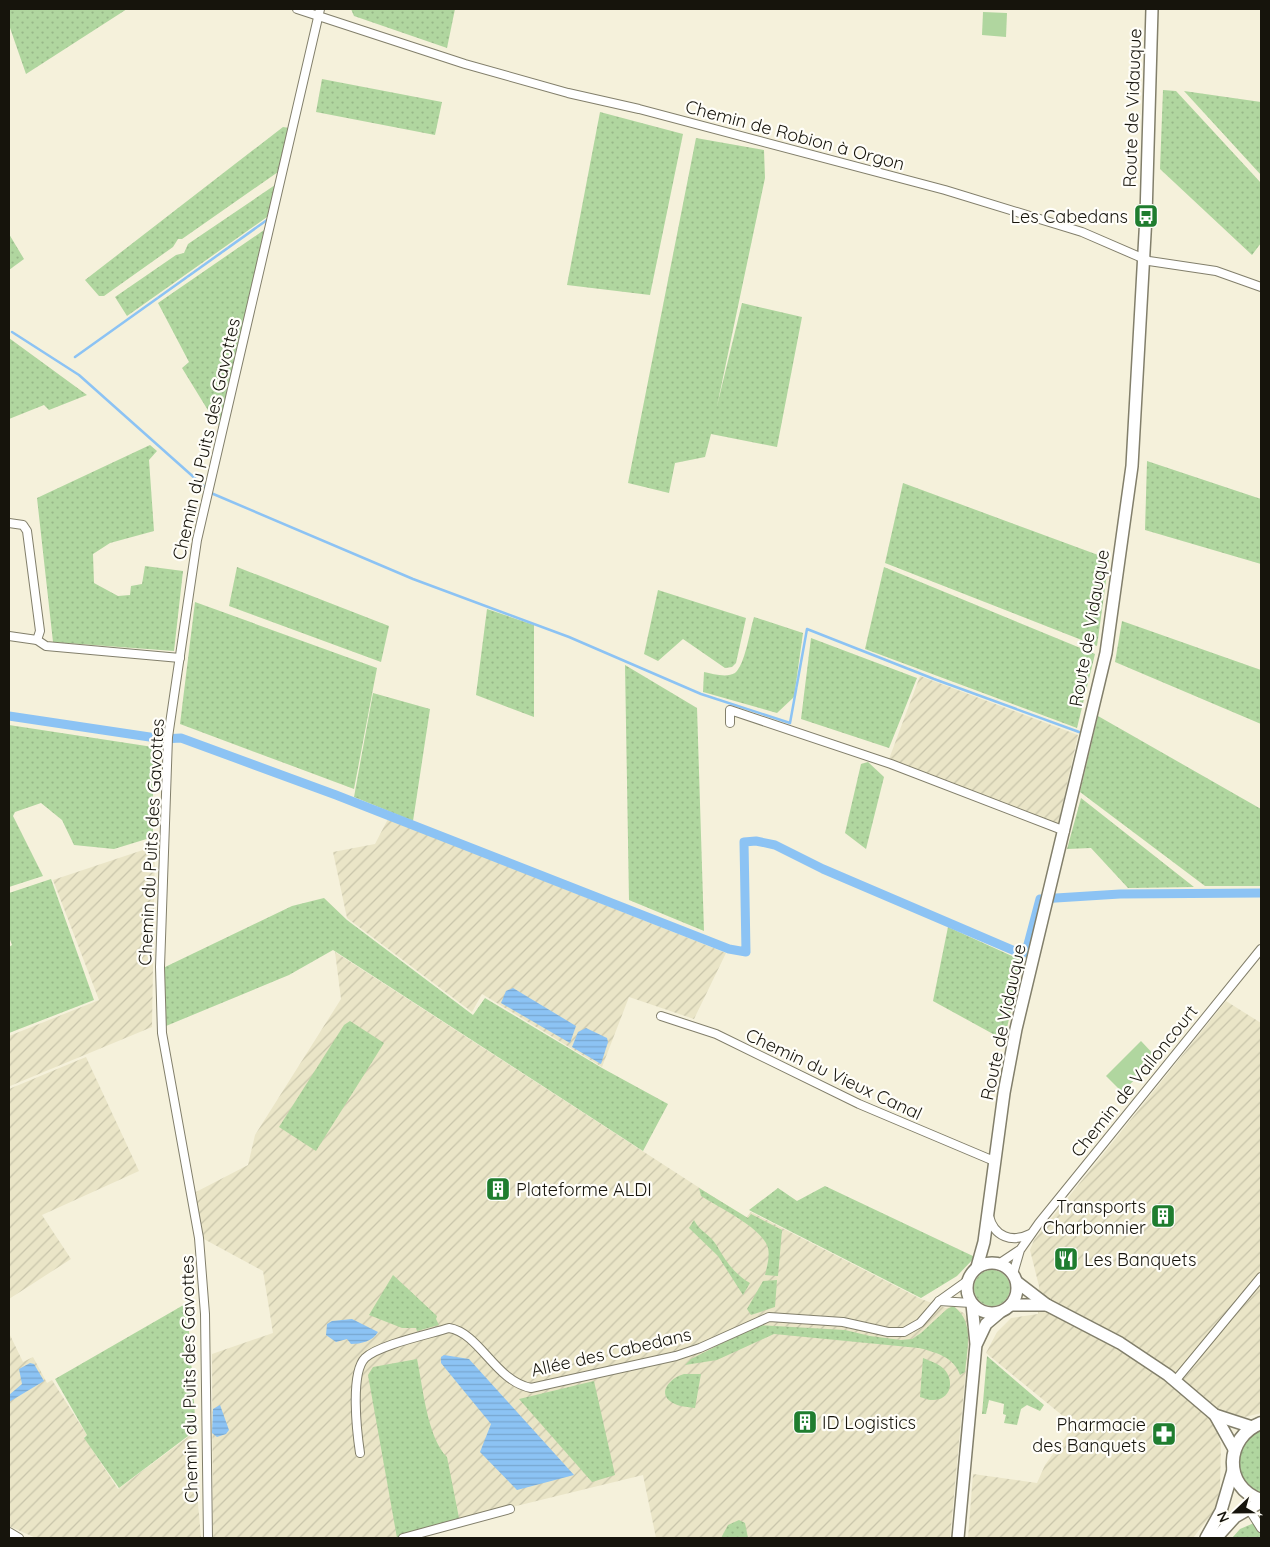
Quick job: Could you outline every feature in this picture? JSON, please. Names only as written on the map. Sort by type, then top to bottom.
[{"type":"main road","points":[[1257,1425],[1244,1433],[1234,1449],[1233,1470],[1241,1487],[1261,1501]]},
{"type":"street","name":"Chemin de Robion à Orgon","points":[[297,9],[320,12],[466,64],[553,89],[644,110],[945,190],[1082,232],[1149,261],[1216,272],[1261,287]]},
{"type":"street","name":"Route de Vidauque","points":[[977,1267],[984,1242],[1004,1093],[1016,1029],[1065,831],[1106,653],[1131,475],[1152,9]]},
{"type":"street","name":"Chemin du Puits des Gavottes","points":[[208,1538],[205,1314],[200,1238],[162,1033],[160,967],[167,761],[197,540],[320,12]]},
{"type":"street","points":[[9,523],[23,525],[27,532],[40,631],[37,640]]},
{"type":"street","points":[[9,636],[37,640],[46,646],[180,658]]},
{"type":"street","points":[[730,723],[730,710],[891,764],[1065,831]]},
{"type":"street","name":"Chemin de Valloncourt","points":[[1015,1278],[1020,1250],[1032,1233],[1261,949]]},
{"type":"street","name":"Chemin du Vieux Canal","points":[[661,1016],[716,1034],[859,1104],[994,1161]]},
{"type":"street","points":[[988,1210],[993,1226],[1004,1237],[1023,1237],[1032,1233]]},
{"type":"street","points":[[984,1242],[997,1263],[1047,1305],[1120,1343],[1175,1381],[1215,1415],[1234,1449]]},
{"type":"street","name":"Chemin de Valloncourt","points":[[997,1263],[1020,1250]]},
{"type":"street","points":[[939,1301],[967,1281],[977,1267],[997,1263]]},
{"type":"street","points":[[1175,1381],[1261,1277]]},
{"type":"street","points":[[976,1344],[986,1324],[1011,1305],[1017,1294],[1015,1278]]},
{"type":"street","points":[[958,1538],[976,1344],[972,1304],[967,1292],[967,1281]]},
{"type":"street","points":[[939,1301],[972,1304],[980,1311],[989,1314],[999,1313]]},
{"type":"street","name":"Allée des Cabedans","points":[[360,1453],[354,1416],[360,1368],[364,1358],[376,1351],[449,1328],[456,1329],[472,1340],[487,1358],[520,1386],[531,1388],[676,1356],[700,1348],[769,1317],[843,1322],[888,1332],[904,1332],[920,1323],[939,1301]]},
{"type":"street","points":[[1011,1305],[1047,1305]]},
{"type":"street","points":[[1215,1415],[1257,1425]]},
{"type":"street","points":[[1206,1538],[1221,1511],[1233,1470]]},
{"type":"street","points":[[1216,1538],[1235,1517],[1261,1501]]},
{"type":"street","points":[[403,1538],[510,1509]]},
{"type":"street","points":[[1249,1509],[1261,1528]]},
{"type":"street","points":[[9,1532],[19,1538]]},
{"type":"shaded area","points":[[920,676],[1078,735],[1058,825],[889,759]]},
{"type":"shaded area","points":[[388,819],[726,953],[694,1019],[629,997],[602,1067],[482,994],[472,1012],[347,918],[333,852],[375,844]]},
{"type":"shaded area","points":[[155,846],[152,1027],[10,1086],[9,1036],[99,1000],[53,880]]},
{"type":"shaded area","points":[[335,952],[746,1218],[751,1212],[921,1299],[946,1308],[953,1306],[965,1314],[970,1326],[950,1538],[656,1538],[643,1475],[401,1534],[397,1538],[213,1538],[212,1354],[273,1333],[263,1271],[202,1238],[194,1193],[248,1165],[255,1135],[341,999]]},
{"type":"shaded area","points":[[1226,1001],[1261,1023],[1261,1413],[1241,1418],[1219,1438],[1221,1444],[1220,1489],[1214,1511],[1193,1538],[968,1538],[973,1474],[1037,1483],[1045,1465],[1074,1425],[986,1353],[997,1332],[1011,1318],[1038,1314],[1039,1286],[1030,1250],[1034,1240]]},
{"type":"shaded area","points":[[86,1057],[139,1171],[42,1215],[71,1259],[9,1299],[9,1089]]},
{"type":"shaded area","points":[[9,1333],[23,1362],[33,1357],[47,1383],[52,1380],[87,1435],[84,1437],[118,1489],[192,1434],[201,1538],[36,1538],[9,1526]]},
{"type":"green space","points":[[9,9],[127,9],[26,74],[9,25]]},
{"type":"green space","points":[[351,9],[455,9],[447,48],[354,16]]},
{"type":"green space","points":[[983,12],[1007,13],[1006,37],[982,35]]},
{"type":"green space","points":[[322,79],[442,102],[435,135],[316,112]]},
{"type":"green space","points":[[1163,90],[1176,91],[1261,183],[1261,243],[1252,255],[1160,169]]},
{"type":"green space","points":[[1184,91],[1261,102],[1261,175]]},
{"type":"green space","points":[[600,112],[683,134],[650,295],[567,285]]},
{"type":"green space","points":[[283,127],[289,128],[278,172],[182,239],[178,239],[173,247],[104,296],[99,296],[85,280]]},
{"type":"green space","points":[[696,138],[764,150],[765,178],[717,406],[742,303],[802,317],[777,447],[711,434],[705,457],[675,463],[669,493],[628,483]]},
{"type":"green space","points":[[275,185],[267,217],[127,316],[115,297],[176,255],[184,253],[188,244]]},
{"type":"green space","points":[[264,230],[222,423],[217,425],[182,368],[189,362],[158,303]]},
{"type":"green space","points":[[9,234],[24,259],[9,270]]},
{"type":"green space","points":[[9,338],[87,395],[49,410],[44,405],[9,419]]},
{"type":"green space","points":[[150,445],[157,451],[149,460],[154,531],[110,543],[93,554],[94,583],[118,596],[130,595],[131,586],[142,584],[145,566],[183,571],[174,651],[53,642],[37,498]]},
{"type":"green space","points":[[1147,461],[1261,499],[1261,564],[1145,530]]},
{"type":"green space","points":[[903,483],[1109,559],[1097,646],[885,563]]},
{"type":"green space","points":[[237,567],[389,626],[381,662],[229,606]]},
{"type":"green space","points":[[884,567],[1095,654],[1077,728],[865,649]]},
{"type":"green space","points":[[658,590],[746,618],[736,663],[732,667],[725,668],[683,639],[658,661],[644,654]]},
{"type":"green space","points":[[195,602],[377,668],[354,789],[180,724]]},
{"type":"green space","points":[[487,609],[534,625],[534,717],[476,695]]},
{"type":"green space","points":[[754,617],[803,633],[794,697],[777,713],[703,692],[704,672],[728,675],[735,673],[739,669]]},
{"type":"green space","points":[[1122,621],[1261,670],[1261,724],[1115,662]]},
{"type":"green space","points":[[811,638],[917,678],[889,748],[801,719]]},
{"type":"green space","points":[[625,665],[697,708],[704,931],[629,900]]},
{"type":"green space","points":[[373,693],[430,709],[413,821],[354,797]]},
{"type":"green space","points":[[1098,716],[1261,809],[1261,886],[1205,886],[1080,792]]},
{"type":"green space","points":[[9,725],[153,747],[153,837],[114,849],[74,845],[62,820],[41,803],[15,812],[13,816],[43,876],[9,887]]},
{"type":"green space","points":[[868,762],[884,777],[866,849],[845,833],[861,764]]},
{"type":"green space","points":[[1081,798],[1194,887],[1128,888],[1091,848],[1067,849]]},
{"type":"green space","points":[[51,879],[94,1000],[9,1033],[9,947],[12,945],[9,937],[9,893]]},
{"type":"green space","points":[[324,898],[347,920],[473,1015],[485,998],[602,1068],[668,1104],[643,1151],[333,950],[289,975],[166,1026],[163,968],[292,906]]},
{"type":"green space","points":[[948,927],[1023,961],[1004,1040],[933,1001]]},
{"type":"green space","points":[[350,1021],[384,1043],[316,1151],[279,1127],[344,1025]]},
{"type":"green space","points":[[1141,1041],[1157,1058],[1122,1092],[1106,1076]]},
{"type":"green space","points":[[825,1186],[975,1257],[957,1276],[921,1298],[749,1210],[778,1188],[797,1201]]},
{"type":"green space","points":[[699,1188],[748,1218],[751,1214],[782,1230],[778,1276],[765,1275],[768,1248],[758,1233],[701,1196]]},
{"type":"green space","points":[[694,1220],[712,1239],[735,1271],[750,1283],[743,1295],[718,1256],[689,1228]]},
{"type":"green space","points":[[992,1270],[999,1271],[1005,1275],[1009,1281],[1009,1295],[1005,1301],[999,1305],[992,1306],[985,1305],[979,1301],[975,1295],[974,1288],[975,1281],[979,1275],[985,1271]]},
{"type":"green space","points":[[393,1275],[437,1316],[436,1319],[439,1325],[417,1331],[416,1328],[402,1328],[369,1315]]},
{"type":"green space","points":[[777,1280],[775,1307],[751,1315],[747,1309],[763,1281]]},
{"type":"green space","points":[[187,1303],[196,1430],[119,1488],[84,1438],[87,1435],[55,1379]]},
{"type":"green space","points":[[953,1306],[964,1319],[968,1336],[965,1372],[960,1375],[953,1364],[943,1356],[919,1348],[774,1334],[717,1360],[685,1365],[691,1359],[758,1325],[845,1330],[870,1336],[901,1340],[912,1339]]},
{"type":"green space","points":[[987,1356],[1044,1405],[1040,1411],[1027,1405],[1021,1409],[1017,1425],[1004,1423],[1006,1415],[1003,1414],[1004,1404],[989,1400],[986,1414],[982,1414]]},
{"type":"green space","points":[[923,1358],[942,1367],[947,1374],[950,1384],[944,1397],[931,1400],[920,1397]]},
{"type":"green space","points":[[417,1359],[430,1425],[440,1448],[447,1457],[459,1518],[397,1538],[368,1375],[373,1367]]},
{"type":"green space","points":[[684,1374],[701,1374],[695,1408],[677,1405],[666,1396],[666,1387],[669,1383]]},
{"type":"green space","points":[[594,1381],[615,1475],[592,1482],[519,1399]]},
{"type":"green space","points":[[1261,1430],[1261,1493],[1250,1488],[1243,1481],[1238,1463],[1244,1444],[1251,1436]]},
{"type":"green space","points":[[739,1520],[745,1523],[748,1538],[721,1538],[728,1525]]},
{"type":"green space","points":[[1254,1523],[1261,1532],[1261,1538],[1232,1538],[1240,1529]]},
{"type":"water","points":[[513,988],[576,1026],[570,1043],[501,1003],[506,991]]},
{"type":"water","points":[[586,1028],[607,1038],[608,1042],[601,1064],[572,1047],[578,1032]]},
{"type":"water","points":[[352,1319],[378,1332],[370,1340],[355,1344],[351,1344],[347,1339],[336,1342],[326,1335],[327,1324],[332,1321]]},
{"type":"water","points":[[444,1355],[469,1359],[574,1475],[517,1490],[480,1452],[491,1424],[441,1363],[441,1357]]},
{"type":"water","points":[[30,1363],[34,1364],[44,1381],[9,1402],[9,1395],[22,1384],[19,1369]]},
{"type":"water","points":[[220,1405],[229,1430],[226,1434],[217,1437],[212,1433],[213,1409]]},
{"type":"waterway","points":[[75,357],[267,220]]},
{"type":"waterway","points":[[12,332],[79,375],[207,489]]},
{"type":"waterway","points":[[211,493],[413,579],[569,637],[701,694],[790,723],[807,629],[934,679],[1079,732]]},
{"type":"waterway","points":[[9,716],[163,739],[181,738],[336,795],[729,949],[746,952],[744,842],[756,841],[775,845],[823,869],[1022,954],[1026,952],[1040,899],[1120,894],[1261,893]]},
{"type":"place","name":"Les Cabedans","points":[[1146,216]]},
{"type":"place","name":"Plateforme ALDI","points":[[498,1189]]},
{"type":"place","name":"Transports Charbonnier","points":[[1163,1216]]},
{"type":"place","name":"Les Banquets","points":[[1066,1259]]},
{"type":"place","name":"ID Logistics","points":[[805,1422]]},
{"type":"place","name":"Pharmacie des Banquets","points":[[1164,1434]]}]
